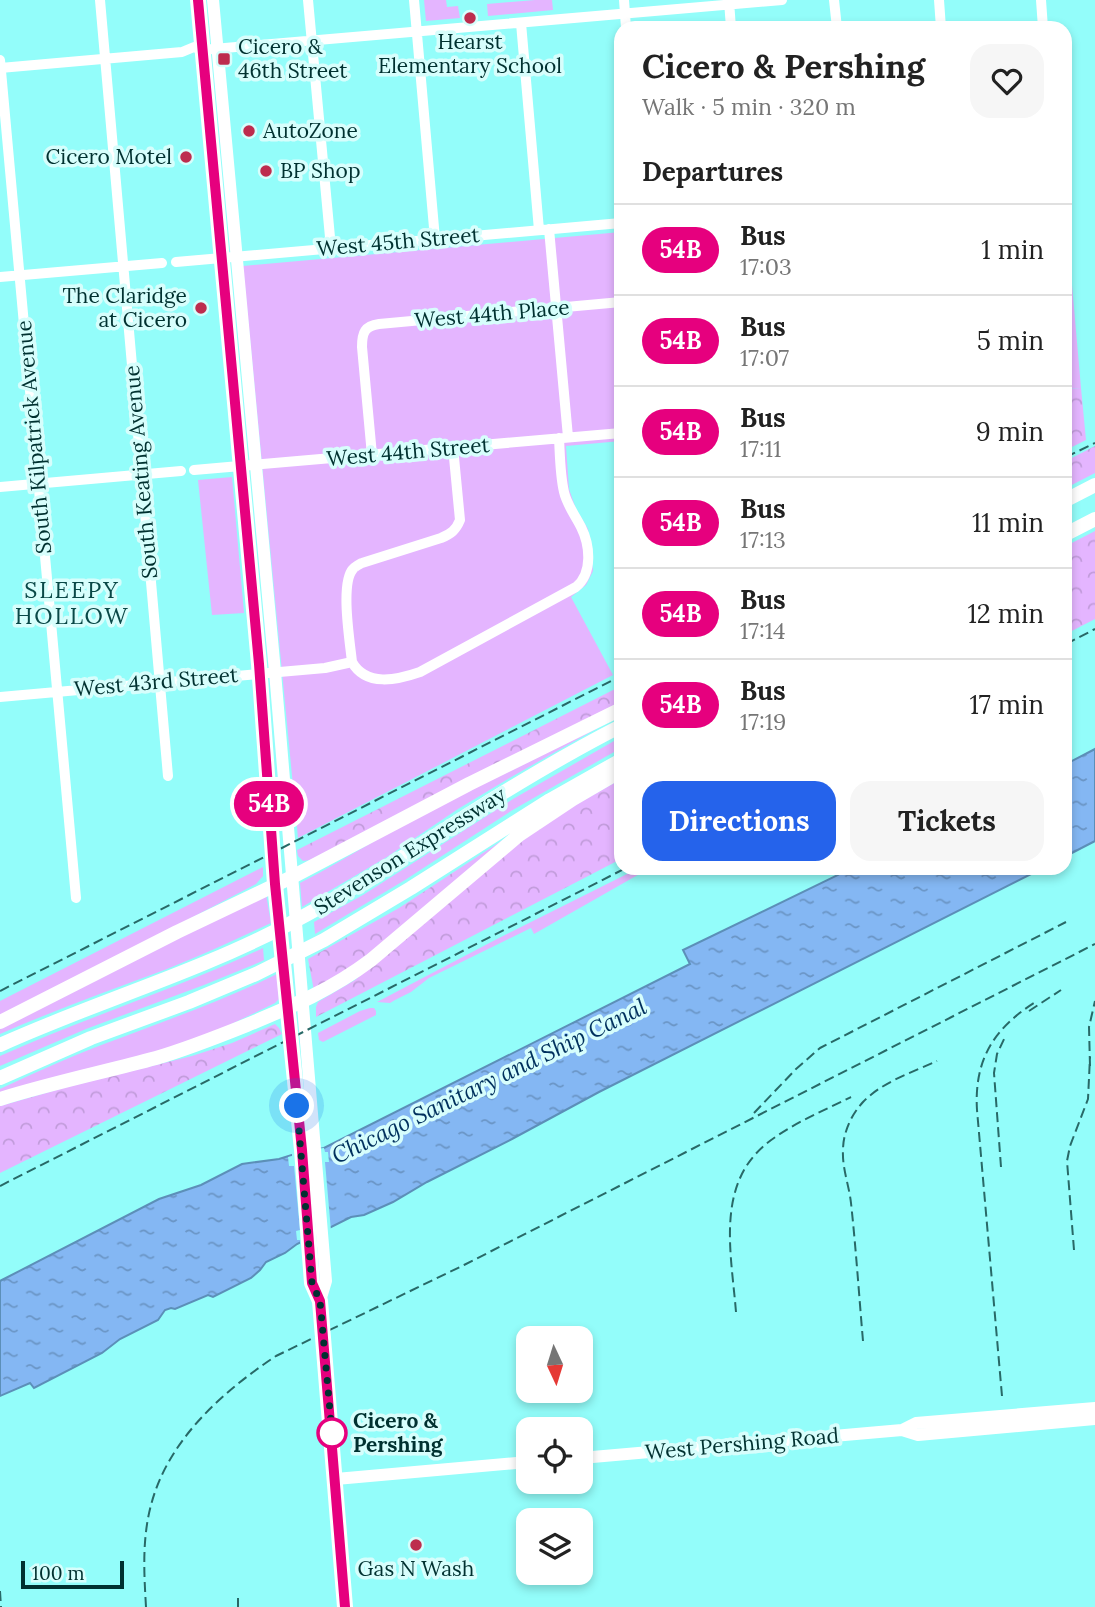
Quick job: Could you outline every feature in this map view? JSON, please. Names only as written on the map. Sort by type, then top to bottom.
[{"type":"highway","points":[[1072,497],[1095,485]]},
{"type":"highway","points":[[1072,531],[1095,519]]},
{"type":"highway","points":[[0,1022],[614,712]]},
{"type":"highway","name":"Stevenson Expressway","points":[[0,1045],[253,942],[385,870],[502,794],[614,730]]},
{"type":"highway","name":"Stevenson Expressway","points":[[0,1078],[91,1038],[256,974],[324,940],[528,813],[614,764]]},
{"type":"highway","points":[[0,1099],[158,1057],[206,1041],[302,1002],[349,976],[371,960],[519,835],[614,775]]},
{"type":"main road","points":[[198,0],[259,673],[275,884],[302,1150],[312,1283],[320,1301],[345,1607]]},
{"type":"main road","points":[[213,0],[324,1241],[326,1281],[320,1301]]},
{"type":"main road","name":"West Pershing Road","points":[[593,1457],[902,1430],[918,1435],[1090,1414]]},
{"type":"main road","points":[[336,1479],[516,1463]]},
{"type":"street","name":"South Keating Avenue","points":[[100,0],[168,776]]},
{"type":"street","points":[[308,0],[331,248]]},
{"type":"street","points":[[414,0],[435,239]]},
{"type":"street","points":[[624,0],[626,21]]},
{"type":"street","points":[[0,68],[181,52],[194,55],[202,50],[625,14],[729,2],[782,0]]},
{"type":"street","points":[[834,0],[836,21]]},
{"type":"street","points":[[939,0],[940,21]]},
{"type":"street","points":[[1041,0],[1042,21]]},
{"type":"street","points":[[729,2],[730,21]]},
{"type":"street","points":[[453,447],[460,520],[457,527],[451,534],[441,538],[362,563],[353,568],[348,577],[346,594],[352,662],[361,672],[377,680],[410,676],[420,672],[576,587],[581,583],[587,568],[588,553],[584,535],[563,489],[564,438],[556,308],[544,230],[521,23]]},
{"type":"street","name":"South Kilpatrick Avenue","points":[[0,60],[76,898]]},
{"type":"street","name":"West 45th Street","points":[[176,262],[614,224]]},
{"type":"street","points":[[0,277],[162,263]]},
{"type":"street","name":"West 44th Place","points":[[372,455],[362,346],[364,329],[379,324],[614,303]]},
{"type":"street","name":"West 44th Street","points":[[194,470],[614,434]]},
{"type":"street","points":[[0,486],[181,471]]},
{"type":"street","name":"West 43rd Street","points":[[0,697],[325,668],[352,662]]},
{"type":"green space","points":[[424,0],[446,0],[447,7],[458,6],[460,18],[426,21]]},
{"type":"green space","points":[[552,0],[553,10],[488,16],[487,4]]},
{"type":"green space","points":[[614,233],[614,442],[566,446],[569,489],[576,509],[588,529],[593,571],[586,585],[571,597],[613,675],[298,838],[243,266]]},
{"type":"green space","points":[[1072,285],[1081,388],[1072,389]]},
{"type":"green space","points":[[1081,388],[1086,440],[1072,447],[1072,389]]},
{"type":"green space","points":[[1095,446],[1095,473],[1072,485],[1072,458]]},
{"type":"green space","points":[[232,477],[244,613],[212,615],[198,480]]},
{"type":"green space","points":[[1095,531],[1095,619],[1072,631],[1072,543]]},
{"type":"green space","points":[[614,690],[614,706],[310,860],[303,861],[297,850]]},
{"type":"green space","points":[[614,718],[458,809],[387,857],[302,907],[300,883],[411,819]]},
{"type":"green space","points":[[614,741],[614,752],[511,811],[405,880],[315,934],[314,922],[363,895],[513,799]]},
{"type":"green space","points":[[614,783],[614,863],[316,1017],[318,1002],[355,980],[481,872],[551,819]]},
{"type":"green space","points":[[515,832],[372,953],[314,991],[308,959],[399,908]]},
{"type":"green space","points":[[263,867],[263,876],[256,884],[0,1018],[0,1001]]},
{"type":"green space","points":[[625,875],[638,875],[534,934],[531,928],[429,978],[390,1003],[377,1002]]},
{"type":"green space","points":[[266,894],[271,923],[180,964],[0,1034],[0,1029]]},
{"type":"green space","points":[[263,948],[264,960],[260,962],[86,1029],[0,1066],[0,1056],[198,977]]},
{"type":"green space","points":[[277,974],[279,999],[275,1003],[217,1031],[184,1044],[0,1093],[0,1089],[61,1062],[220,1000]]},
{"type":"green space","points":[[374,1008],[376,1015],[323,1042],[319,1040],[318,1033]]},
{"type":"green space","points":[[275,1024],[282,1034],[0,1173],[0,1106],[192,1056],[232,1043]]},
{"type":"water","points":[[1095,749],[1095,841],[1072,853],[1072,761]]},
{"type":"water","name":"Chicago Sanitary and Ship Canal","points":[[838,875],[1029,875],[599,1092],[393,1202],[364,1215],[351,1217],[297,1244],[266,1262],[251,1278],[213,1297],[208,1295],[175,1309],[165,1310],[158,1320],[34,1388],[30,1383],[0,1396],[0,1281],[159,1199],[201,1185],[242,1164],[279,1159],[324,1148],[690,964],[683,950]]},
{"type":"pier","points":[[324,1148],[325,1152],[328,1152],[329,1162],[325,1162],[331,1231],[300,1244],[296,1231],[300,1230],[294,1166],[289,1166],[288,1157],[292,1156],[292,1151]]},
{"type":"railway","points":[[1072,454],[1095,443]]},
{"type":"railway","points":[[1072,641],[1095,629]]},
{"type":"railway","points":[[0,991],[614,680]]},
{"type":"railway","points":[[0,1186],[614,874]]},
{"type":"railway","points":[[754,1113],[820,1048],[1066,922]]},
{"type":"railway","points":[[146,1607],[146,1530],[159,1481],[170,1459],[217,1402],[276,1356],[464,1265],[1095,944]]},
{"type":"railway","points":[[1029,1011],[1061,990]]},
{"type":"railway","points":[[1090,1066],[1089,1027],[1095,1001]]},
{"type":"railway","points":[[1002,1396],[977,1092],[983,1061],[997,1035],[1034,1003]]},
{"type":"railway","points":[[1001,1167],[994,1073],[997,1054],[1005,1037]]},
{"type":"railway","points":[[1074,1250],[1067,1161],[1088,1099],[1090,1057]]},
{"type":"railway","points":[[863,1341],[851,1203],[844,1163],[844,1137],[855,1113],[871,1095],[898,1078],[937,1061]]},
{"type":"railway","points":[[736,1312],[731,1264],[731,1217],[734,1195],[742,1174],[755,1155],[774,1138],[851,1097]]},
{"type":"railway","points":[[0,1591],[1,1607]]},
{"type":"railway","points":[[238,1598],[238,1607]]},
{"type":"bus line","name":"54B","points":[[198,0],[259,664],[275,884],[302,1150],[312,1283],[320,1301],[345,1607]]},
{"type":"place","name":"Hearst Elementary School","points":[[470,18]]},
{"type":"place","name":"Cicero & 46th Street","points":[[224,59]]},
{"type":"place","name":"AutoZone","points":[[249,131]]},
{"type":"place","name":"Cicero Motel","points":[[186,157]]},
{"type":"place","name":"BP Shop","points":[[266,171]]},
{"type":"place","name":"The Claridge at Cicero","points":[[201,308]]},
{"type":"place","name":"Cicero & Pershing","points":[[332,1433]]},
{"type":"place","name":"Gas N Wash","points":[[416,1545]]},
{"type":"district","name":"SLEEPY HOLLOW","points":[[72,603]]},
{"type":"route","points":[[297,1106],[312,1283],[320,1301],[332,1433]]}]
